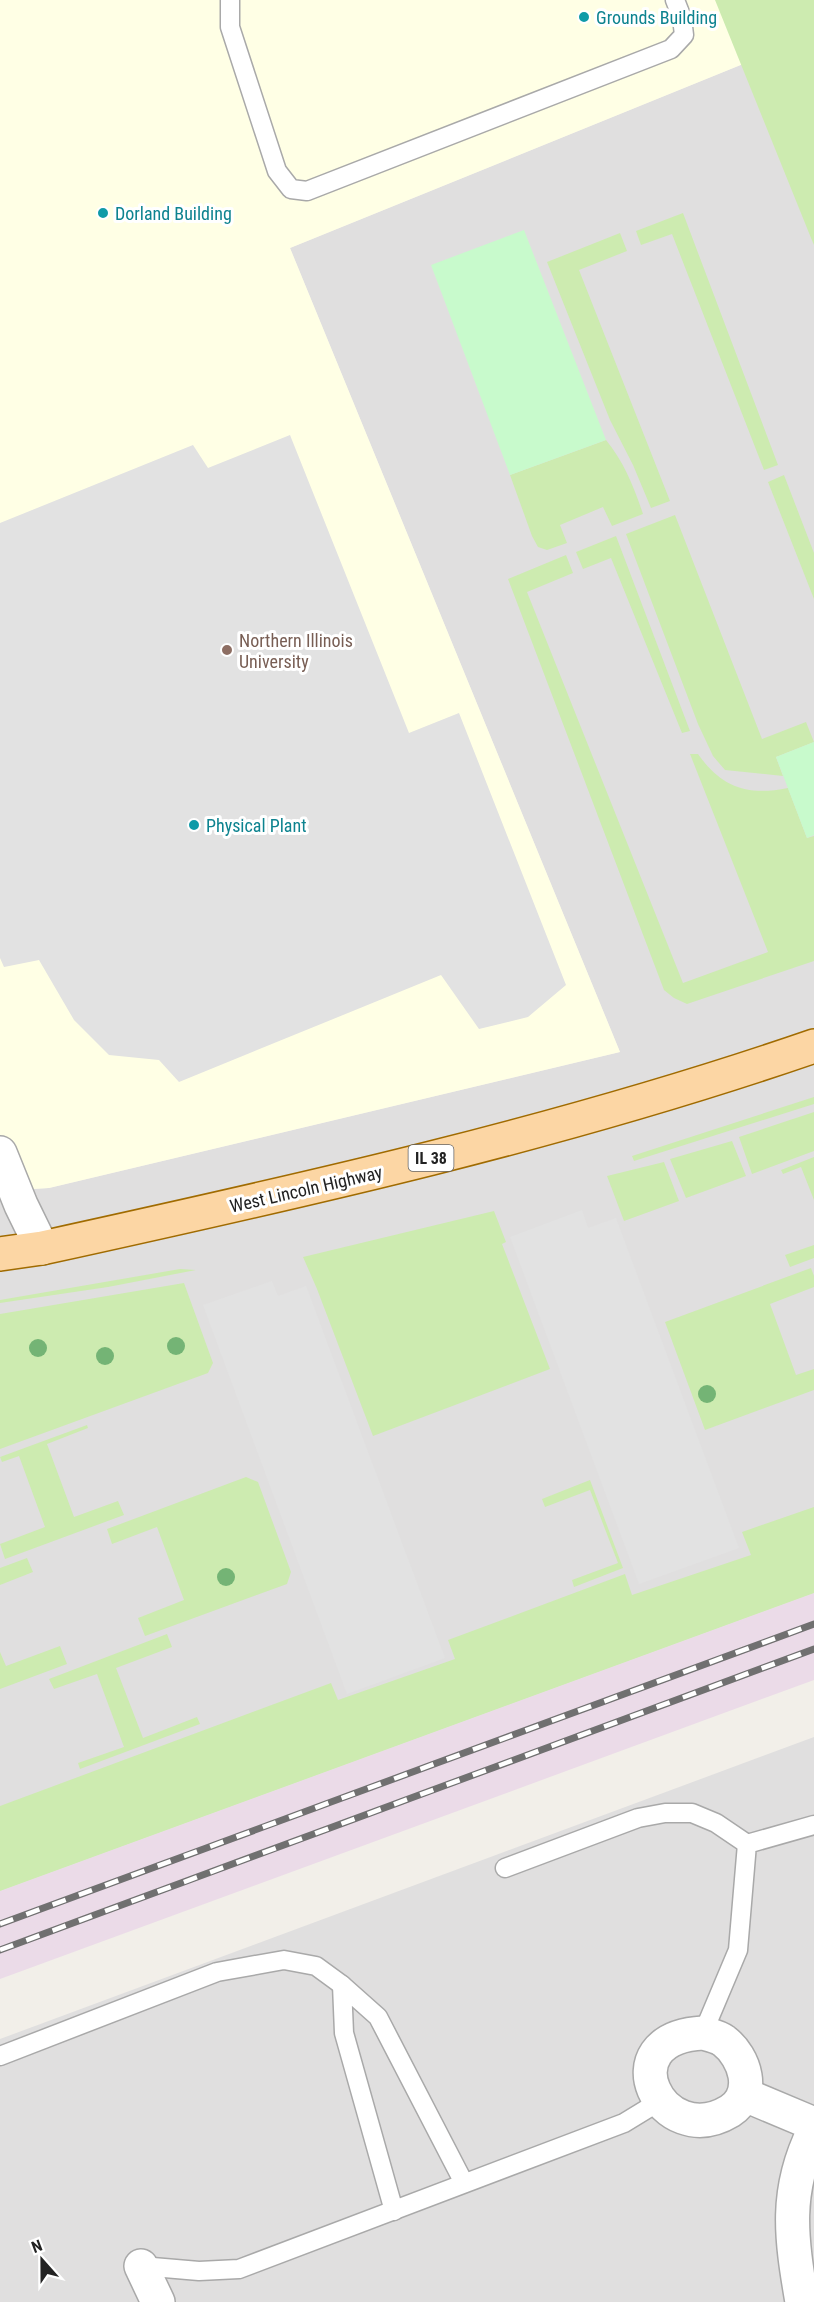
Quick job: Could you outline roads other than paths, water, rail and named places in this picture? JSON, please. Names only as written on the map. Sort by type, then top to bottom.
[{"type":"main road","name":"West Lincoln Highway","points":[[0,1254],[42,1248],[399,1167],[590,1116],[814,1046]]},
{"type":"street","points":[[0,1154],[42,1248]]},
{"type":"street","points":[[703,2033],[723,2040],[739,2056],[746,2077],[744,2095],[734,2109],[717,2118],[697,2121],[676,2115],[660,2101],[651,2083],[650,2064],[665,2043],[683,2034],[703,2033]]},
{"type":"street","points":[[744,2095],[814,2124]]},
{"type":"street","points":[[802,2302],[792,2244],[793,2204],[797,2172],[814,2131]]},
{"type":"street","points":[[141,2266],[158,2302]]},
{"type":"lane","points":[[230,0],[230,27],[278,171],[291,189],[307,191],[671,49],[684,35],[682,18],[675,0]]},
{"type":"lane","points":[[505,1868],[638,1818],[665,1813],[693,1813],[716,1823],[747,1844],[814,1825]]},
{"type":"lane","points":[[703,2033],[738,1950],[747,1844]]},
{"type":"lane","points":[[0,2056],[217,1972],[284,1960],[316,1966],[342,1985],[378,2017],[464,2183]]},
{"type":"lane","points":[[342,1985],[344,2033],[394,2211]]},
{"type":"lane","points":[[141,2266],[199,2271],[239,2269],[624,2123],[660,2101]]},
{"type":"railway","points":[[0,1924],[814,1624]]},
{"type":"railway","points":[[0,1950],[814,1649]]},
{"type":"place","name":"Grounds Building","points":[[584,17]]},
{"type":"place","name":"Dorland Building","points":[[103,213]]},
{"type":"place","name":"Northern Illinois University","points":[[227,650]]},
{"type":"place","name":"Physical Plant","points":[[194,825]]}]
